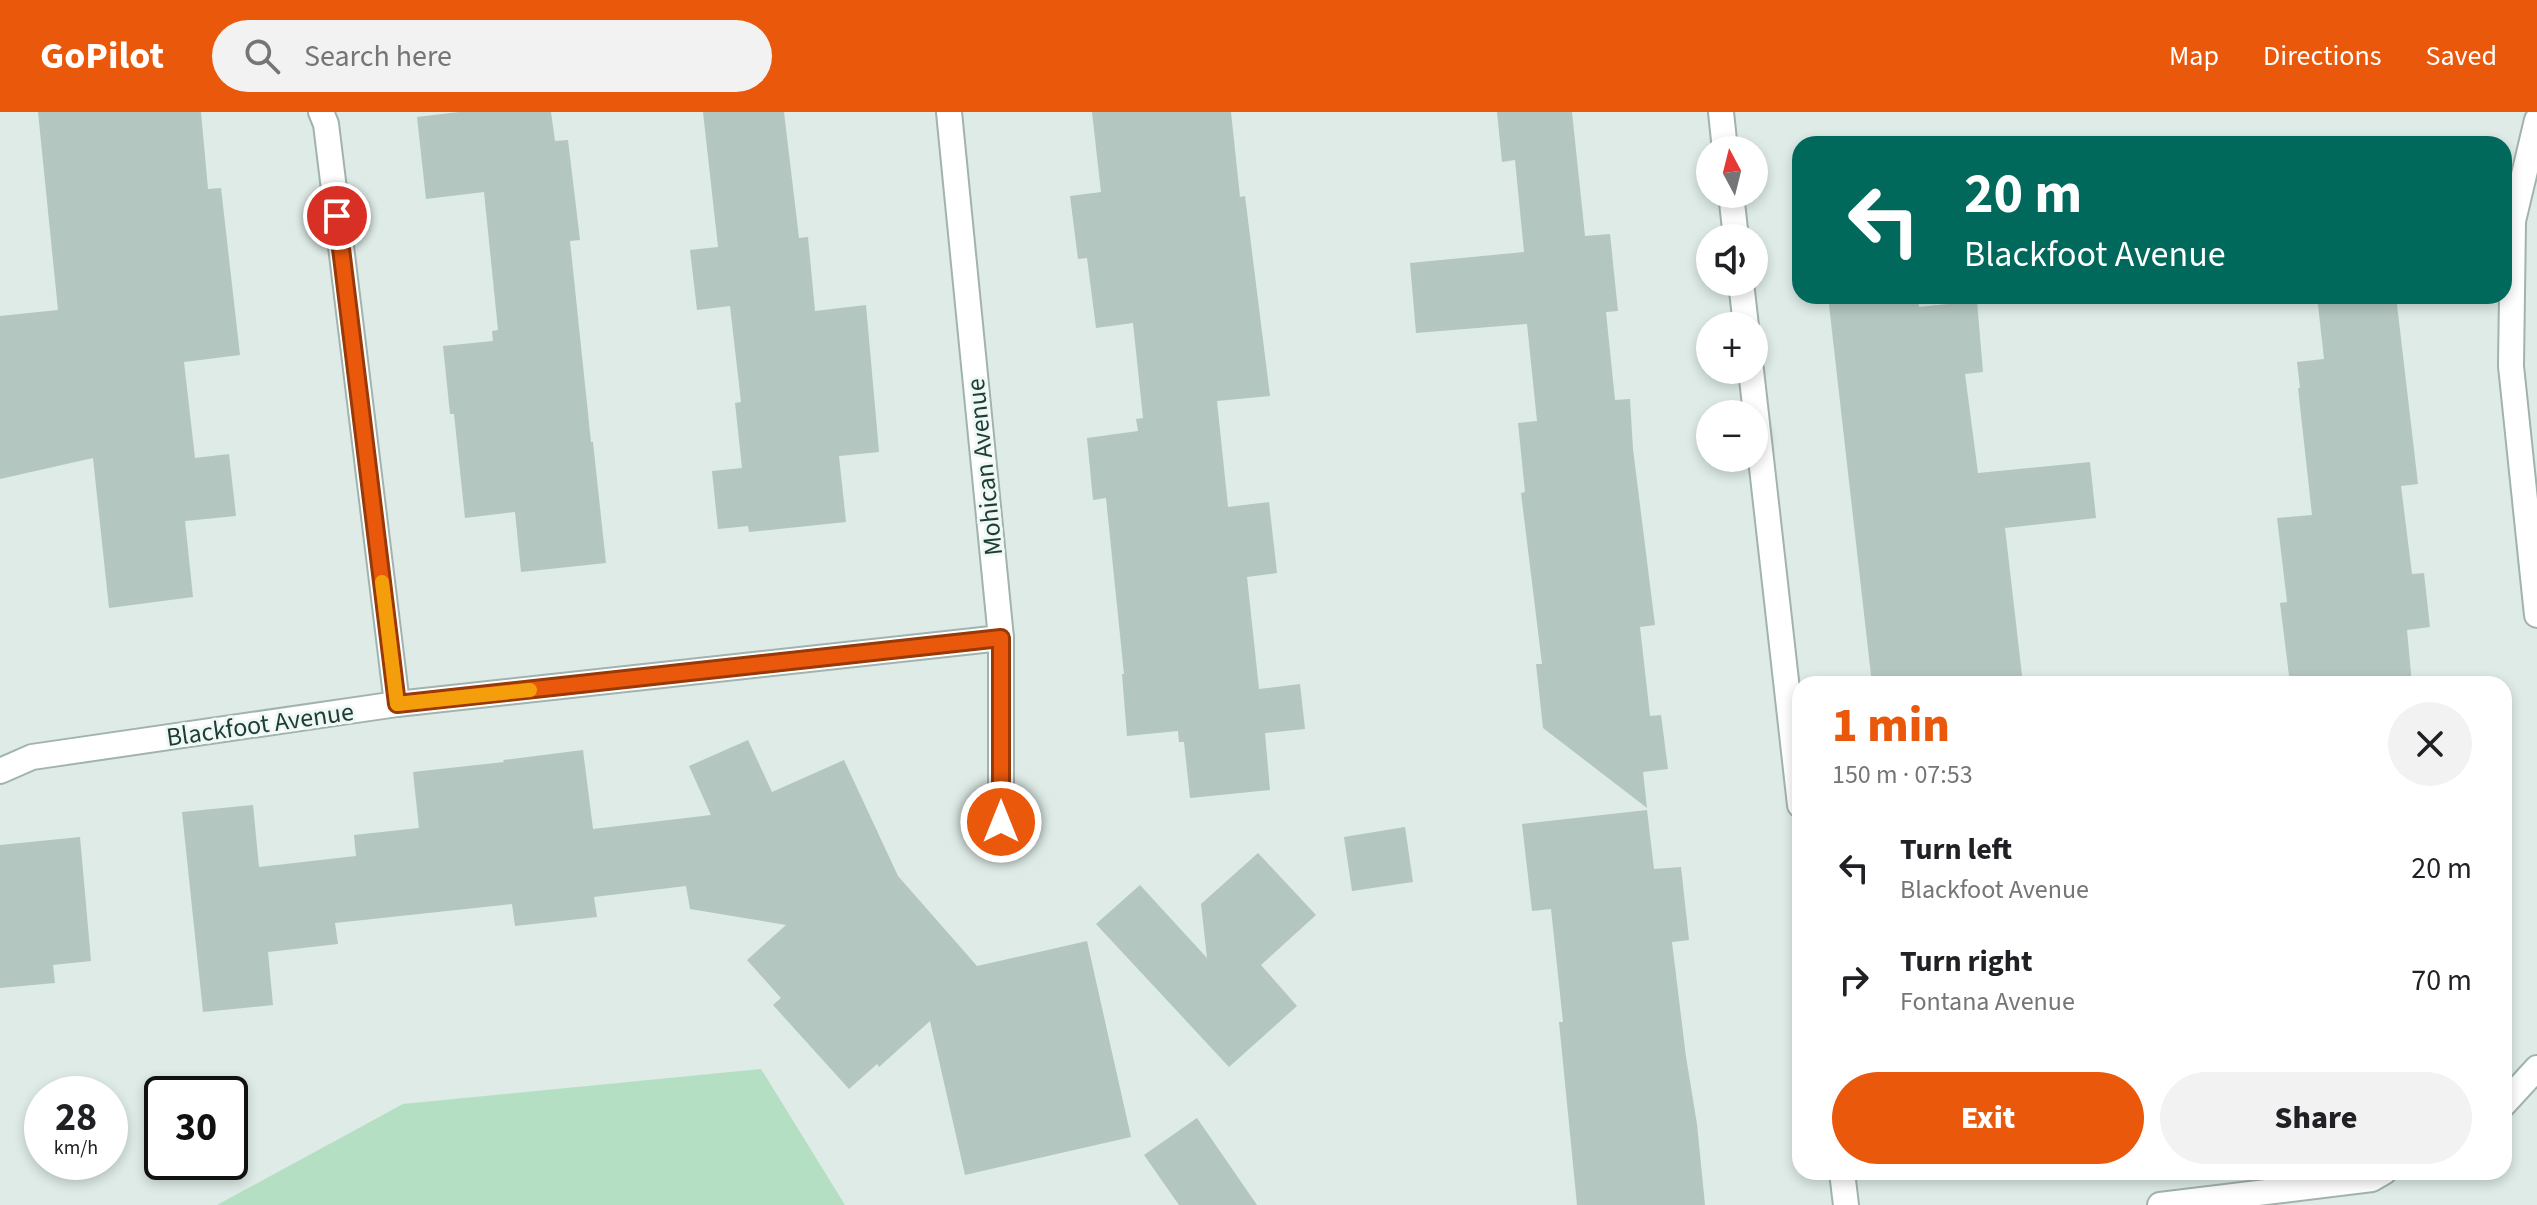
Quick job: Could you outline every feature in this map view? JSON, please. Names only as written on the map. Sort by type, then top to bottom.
[{"type":"street","points":[[321,112],[328,140],[397,704]]},
{"type":"street","name":"Mohican Avenue","points":[[949,112],[1001,638],[1001,822]]},
{"type":"street","points":[[1721,112],[1724,136]]},
{"type":"street","points":[[2512,294],[2513,221],[2536,116]]},
{"type":"street","points":[[2512,304],[2511,366],[2537,615]]},
{"type":"street","points":[[1753,384],[1792,734]]},
{"type":"street","name":"Blackfoot Avenue","points":[[0,771],[32,757],[397,704],[1001,638]]},
{"type":"street","points":[[2512,1095],[2537,1068]]},
{"type":"street","points":[[1843,1180],[1846,1205]]},
{"type":"street","points":[[2160,1205],[2364,1180]]},
{"type":"green space","points":[[761,1069],[845,1205],[217,1205],[403,1104]]},
{"type":"building","points":[[38,112],[201,112],[208,189],[221,188],[240,355],[184,362],[195,458],[229,454],[236,516],[185,521],[193,597],[109,608],[93,458],[0,479],[0,316],[58,310]]},
{"type":"building","points":[[459,112],[551,112],[555,141],[568,140],[580,240],[570,241],[606,563],[521,572],[515,512],[465,518],[443,346],[493,341],[492,331],[498,330],[484,192],[426,199],[417,117]]},
{"type":"building","points":[[703,112],[784,112],[799,238],[808,237],[815,311],[866,305],[879,452],[839,456],[846,522],[749,532],[748,526],[718,529],[712,471],[742,468],[735,403],[741,402],[730,306],[697,310],[690,250],[718,247]]},
{"type":"building","points":[[1092,112],[1231,112],[1240,197],[1245,196],[1270,396],[1217,401],[1228,507],[1269,502],[1277,573],[1247,577],[1259,689],[1300,684],[1305,729],[1265,733],[1270,790],[1190,798],[1184,742],[1179,742],[1178,731],[1127,736],[1124,674],[1106,498],[1093,500],[1087,438],[1138,431],[1136,419],[1143,418],[1133,323],[1096,328],[1087,258],[1078,259],[1070,196],[1101,192]]},
{"type":"building","points":[[1497,112],[1572,112],[1585,236],[1610,234],[1618,311],[1606,312],[1615,400],[1630,399],[1633,449],[1655,625],[1640,627],[1650,716],[1661,715],[1668,769],[1643,772],[1647,808],[1543,728],[1536,664],[1542,664],[1521,493],[1525,492],[1518,423],[1537,421],[1527,324],[1416,333],[1410,263],[1524,252],[1515,160],[1502,162]]},
{"type":"building","points":[[1829,304],[1919,304],[1919,307],[1977,304],[1983,372],[1965,374],[1978,473],[2090,462],[2096,518],[2005,528],[2022,676],[1871,676]]},
{"type":"building","points":[[2318,304],[2397,304],[2418,484],[2401,486],[2412,574],[2424,573],[2430,627],[2407,630],[2411,676],[2289,676],[2280,603],[2287,602],[2277,518],[2312,515],[2297,362],[2324,359]]},
{"type":"building","points":[[748,740],[772,792],[844,760],[898,876],[977,966],[1087,941],[1131,1137],[965,1175],[930,1021],[879,1067],[877,1064],[849,1089],[773,1005],[781,998],[747,960],[786,925],[690,909],[686,886],[594,897],[597,917],[515,926],[512,904],[335,923],[338,944],[268,952],[273,1005],[203,1012],[182,812],[253,805],[259,867],[356,856],[354,835],[419,828],[413,772],[583,750],[593,829],[711,815],[689,766]]},
{"type":"building","points":[[1647,810],[1654,869],[1681,867],[1689,940],[1672,942],[1705,1205],[1577,1205],[1551,909],[1532,911],[1522,824]]},
{"type":"building","points":[[1405,827],[1413,882],[1352,891],[1344,837]]},
{"type":"building","points":[[80,837],[91,961],[53,965],[55,983],[0,988],[0,845]]},
{"type":"building","points":[[1258,853],[1316,915],[1261,965],[1297,1006],[1229,1067],[1096,924],[1140,885],[1207,958],[1201,904]]},
{"type":"building","points":[[1197,1118],[1257,1205],[1179,1205],[1144,1155]]},
{"type":"slow traffic","points":[[382,582],[397,704],[530,690]]},
{"type":"route","points":[[337,216],[397,704],[1001,638],[1001,822]]}]
